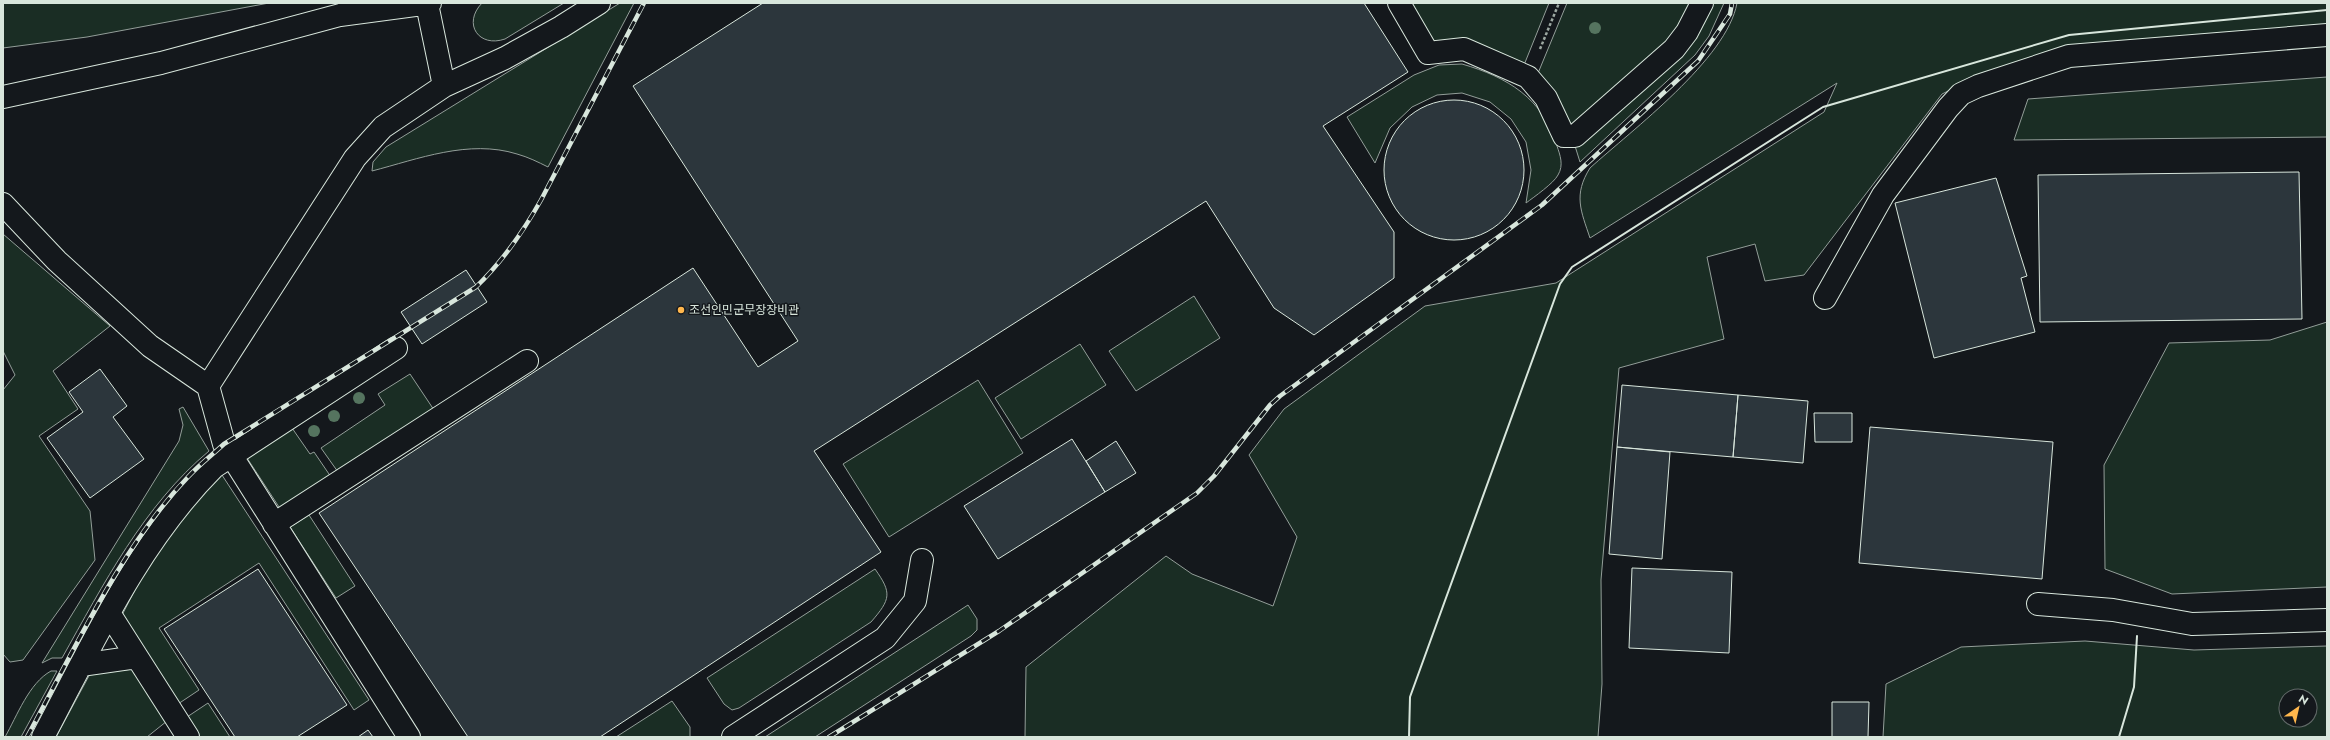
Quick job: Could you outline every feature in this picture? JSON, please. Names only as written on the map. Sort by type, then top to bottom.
[{"type":"street","points":[[208,386],[355,158],[383,127],[444,86],[505,58],[561,27],[599,3]]},
{"type":"street","points":[[1399,3],[1428,54],[1464,49],[1528,77],[1546,98],[1564,136],[1576,136],[1674,49],[1687,32],[1702,3]]},
{"type":"street","points":[[3,97],[161,63],[332,9],[428,4],[444,86]]},
{"type":"street","points":[[1825,298],[1883,195],[1948,108],[1961,94],[1978,86],[2070,56],[2327,35]]},
{"type":"street","points":[[3,204],[57,261],[150,346],[208,386],[224,444],[409,737]]},
{"type":"street","points":[[43,737],[120,591],[167,520],[194,486],[214,466],[232,456],[396,348]]},
{"type":"street","points":[[274,524],[527,361]]},
{"type":"street","points":[[733,737],[885,638],[915,601],[922,560]]},
{"type":"street","points":[[2038,604],[2113,610],[2192,624],[2327,620]]},
{"type":"street","points":[[109,613],[188,737]]},
{"type":"street","points":[[82,665],[137,657]]},
{"type":"path","points":[[1528,77],[1559,3]]},
{"type":"green space","points":[[3,3],[269,3],[87,37],[3,48]]},
{"type":"green space","points":[[482,3],[564,3],[505,39],[496,41],[481,37],[476,32],[474,19],[476,11]]},
{"type":"green space","points":[[620,3],[634,3],[548,167],[517,154],[499,150],[481,149],[444,152],[372,171],[373,162],[386,147]]},
{"type":"green space","points":[[1410,3],[1549,3],[1522,70],[1438,46],[1408,5]]},
{"type":"green space","points":[[1567,3],[1692,3],[1678,31],[1572,129],[1536,78]]},
{"type":"green space","points":[[1711,3],[1724,3],[1709,36],[1695,55],[1580,162],[1575,146]]},
{"type":"green space","points":[[1737,3],[2327,3],[2327,25],[1989,71],[1942,94],[1804,275],[1765,281],[1755,244],[1707,257],[1724,339],[1619,368],[1601,580],[1602,684],[1598,737],[1025,737],[1026,667],[1166,556],[1192,574],[1273,606],[1297,537],[1249,455],[1284,409],[1425,306],[1556,283],[1824,112],[1837,83],[1590,238],[1580,203],[1580,195],[1585,178],[1590,168],[1652,114],[1697,70],[1716,47],[1730,25]]},
{"type":"green space","points":[[1462,64],[1494,76],[1521,92],[1533,102],[1551,129],[1560,156],[1560,171],[1556,178],[1544,190],[1526,203],[1531,170],[1526,142],[1511,119],[1490,102],[1462,93],[1437,95],[1412,107],[1390,128],[1375,163],[1347,117],[1414,75],[1439,65]]},
{"type":"green space","points":[[2327,77],[2327,137],[2014,140],[2028,99]]},
{"type":"green space","points":[[3,234],[110,326],[53,371],[78,409],[39,436],[90,511],[95,560],[23,660],[10,662],[3,654],[3,390],[15,375],[3,351]]},
{"type":"green space","points":[[1194,296],[1220,338],[1136,391],[1109,351]]},
{"type":"green space","points":[[2327,322],[2327,587],[2172,594],[2105,569],[2104,465],[2169,343],[2270,340]]},
{"type":"green space","points":[[1080,344],[1106,385],[1021,439],[995,398]]},
{"type":"green space","points":[[410,374],[434,410],[338,472],[321,448],[385,405],[378,394]]},
{"type":"green space","points":[[978,380],[1023,453],[889,537],[843,464]]},
{"type":"green space","points":[[183,407],[209,451],[186,472],[164,496],[126,547],[62,658],[52,658],[42,663],[179,441],[183,425],[179,409]]},
{"type":"green space","points":[[292,428],[310,454],[314,452],[331,477],[281,510],[247,458]]},
{"type":"green space","points":[[220,472],[369,700],[354,710],[259,563],[159,628],[199,690],[178,704],[121,617],[149,563],[172,528]]},
{"type":"green space","points":[[309,515],[355,586],[336,598],[290,527]]},
{"type":"green space","points":[[875,569],[881,577],[887,596],[886,601],[878,614],[871,622],[739,708],[732,710],[724,704],[707,678]]},
{"type":"green space","points":[[968,605],[977,619],[977,630],[971,636],[815,737],[765,737]]},
{"type":"green space","points":[[2085,641],[2194,650],[2327,646],[2327,737],[1883,737],[1886,684],[1961,647]]},
{"type":"green space","points":[[133,669],[167,721],[147,737],[56,737],[90,674]]},
{"type":"green space","points":[[51,671],[57,671],[21,737],[5,737],[24,701],[36,683]]},
{"type":"green space","points":[[672,701],[690,727],[690,737],[616,737]]},
{"type":"green space","points":[[208,703],[230,737],[200,737],[187,717]]},
{"type":"building","name":"조선인민군무장장비관","points":[[763,3],[1364,3],[1408,72],[1323,126],[1394,232],[1394,278],[1314,335],[1274,308],[1206,201],[814,451],[881,552],[600,737],[468,737],[319,513],[693,268],[758,367],[798,341],[633,86]]},
{"type":"building","points":[[1461,100],[1481,105],[1504,120],[1519,143],[1523,156],[1523,184],[1519,197],[1504,220],[1481,235],[1468,239],[1447,240],[1427,235],[1404,220],[1389,197],[1385,184],[1384,163],[1389,143],[1404,120],[1427,105],[1440,101]]},
{"type":"building","points":[[2299,172],[2302,319],[2040,322],[2038,175]]},
{"type":"building","points":[[1996,178],[2027,276],[2021,278],[2035,332],[1934,358],[1895,203]]},
{"type":"building","points":[[466,270],[487,302],[422,344],[401,312]]},
{"type":"building","points":[[100,369],[127,406],[113,417],[144,459],[90,498],[47,438],[83,412],[69,392]]},
{"type":"building","points":[[1622,385],[1738,395],[1733,457],[1617,447]]},
{"type":"building","points":[[1738,395],[1808,401],[1803,463],[1733,457]]},
{"type":"building","points":[[1814,413],[1852,413],[1852,442],[1815,442]]},
{"type":"building","points":[[1870,427],[2053,442],[2042,579],[1859,563]]},
{"type":"building","points":[[1072,439],[1105,492],[998,559],[964,506]]},
{"type":"building","points":[[1116,441],[1136,473],[1105,492],[1086,461]]},
{"type":"building","points":[[1617,447],[1670,452],[1662,559],[1609,554]]},
{"type":"building","points":[[1632,568],[1732,572],[1729,653],[1629,648]]},
{"type":"building","points":[[258,569],[347,705],[297,737],[235,737],[164,629]]},
{"type":"building","points":[[1832,702],[1869,702],[1868,737],[1832,737]]},
{"type":"building","points":[[368,730],[373,737],[358,737]]},
{"type":"railway","points":[[27,737],[100,601],[120,568],[141,535],[163,505],[192,473],[224,444],[476,287],[495,267],[527,224],[541,200],[644,3]]},
{"type":"railway","points":[[829,737],[999,631],[1197,493],[1214,476],[1270,405],[1280,396],[1542,205],[1698,61],[1730,14],[1732,3]]},
{"type":"wall","points":[[1409,737],[1410,697],[1560,284],[1572,267],[1823,107],[2069,35],[2327,10]]},
{"type":"wall","points":[[2119,737],[2134,687],[2137,636]]},
{"type":"place","name":"조선인민군무장장비관","points":[[681,310]]}]
